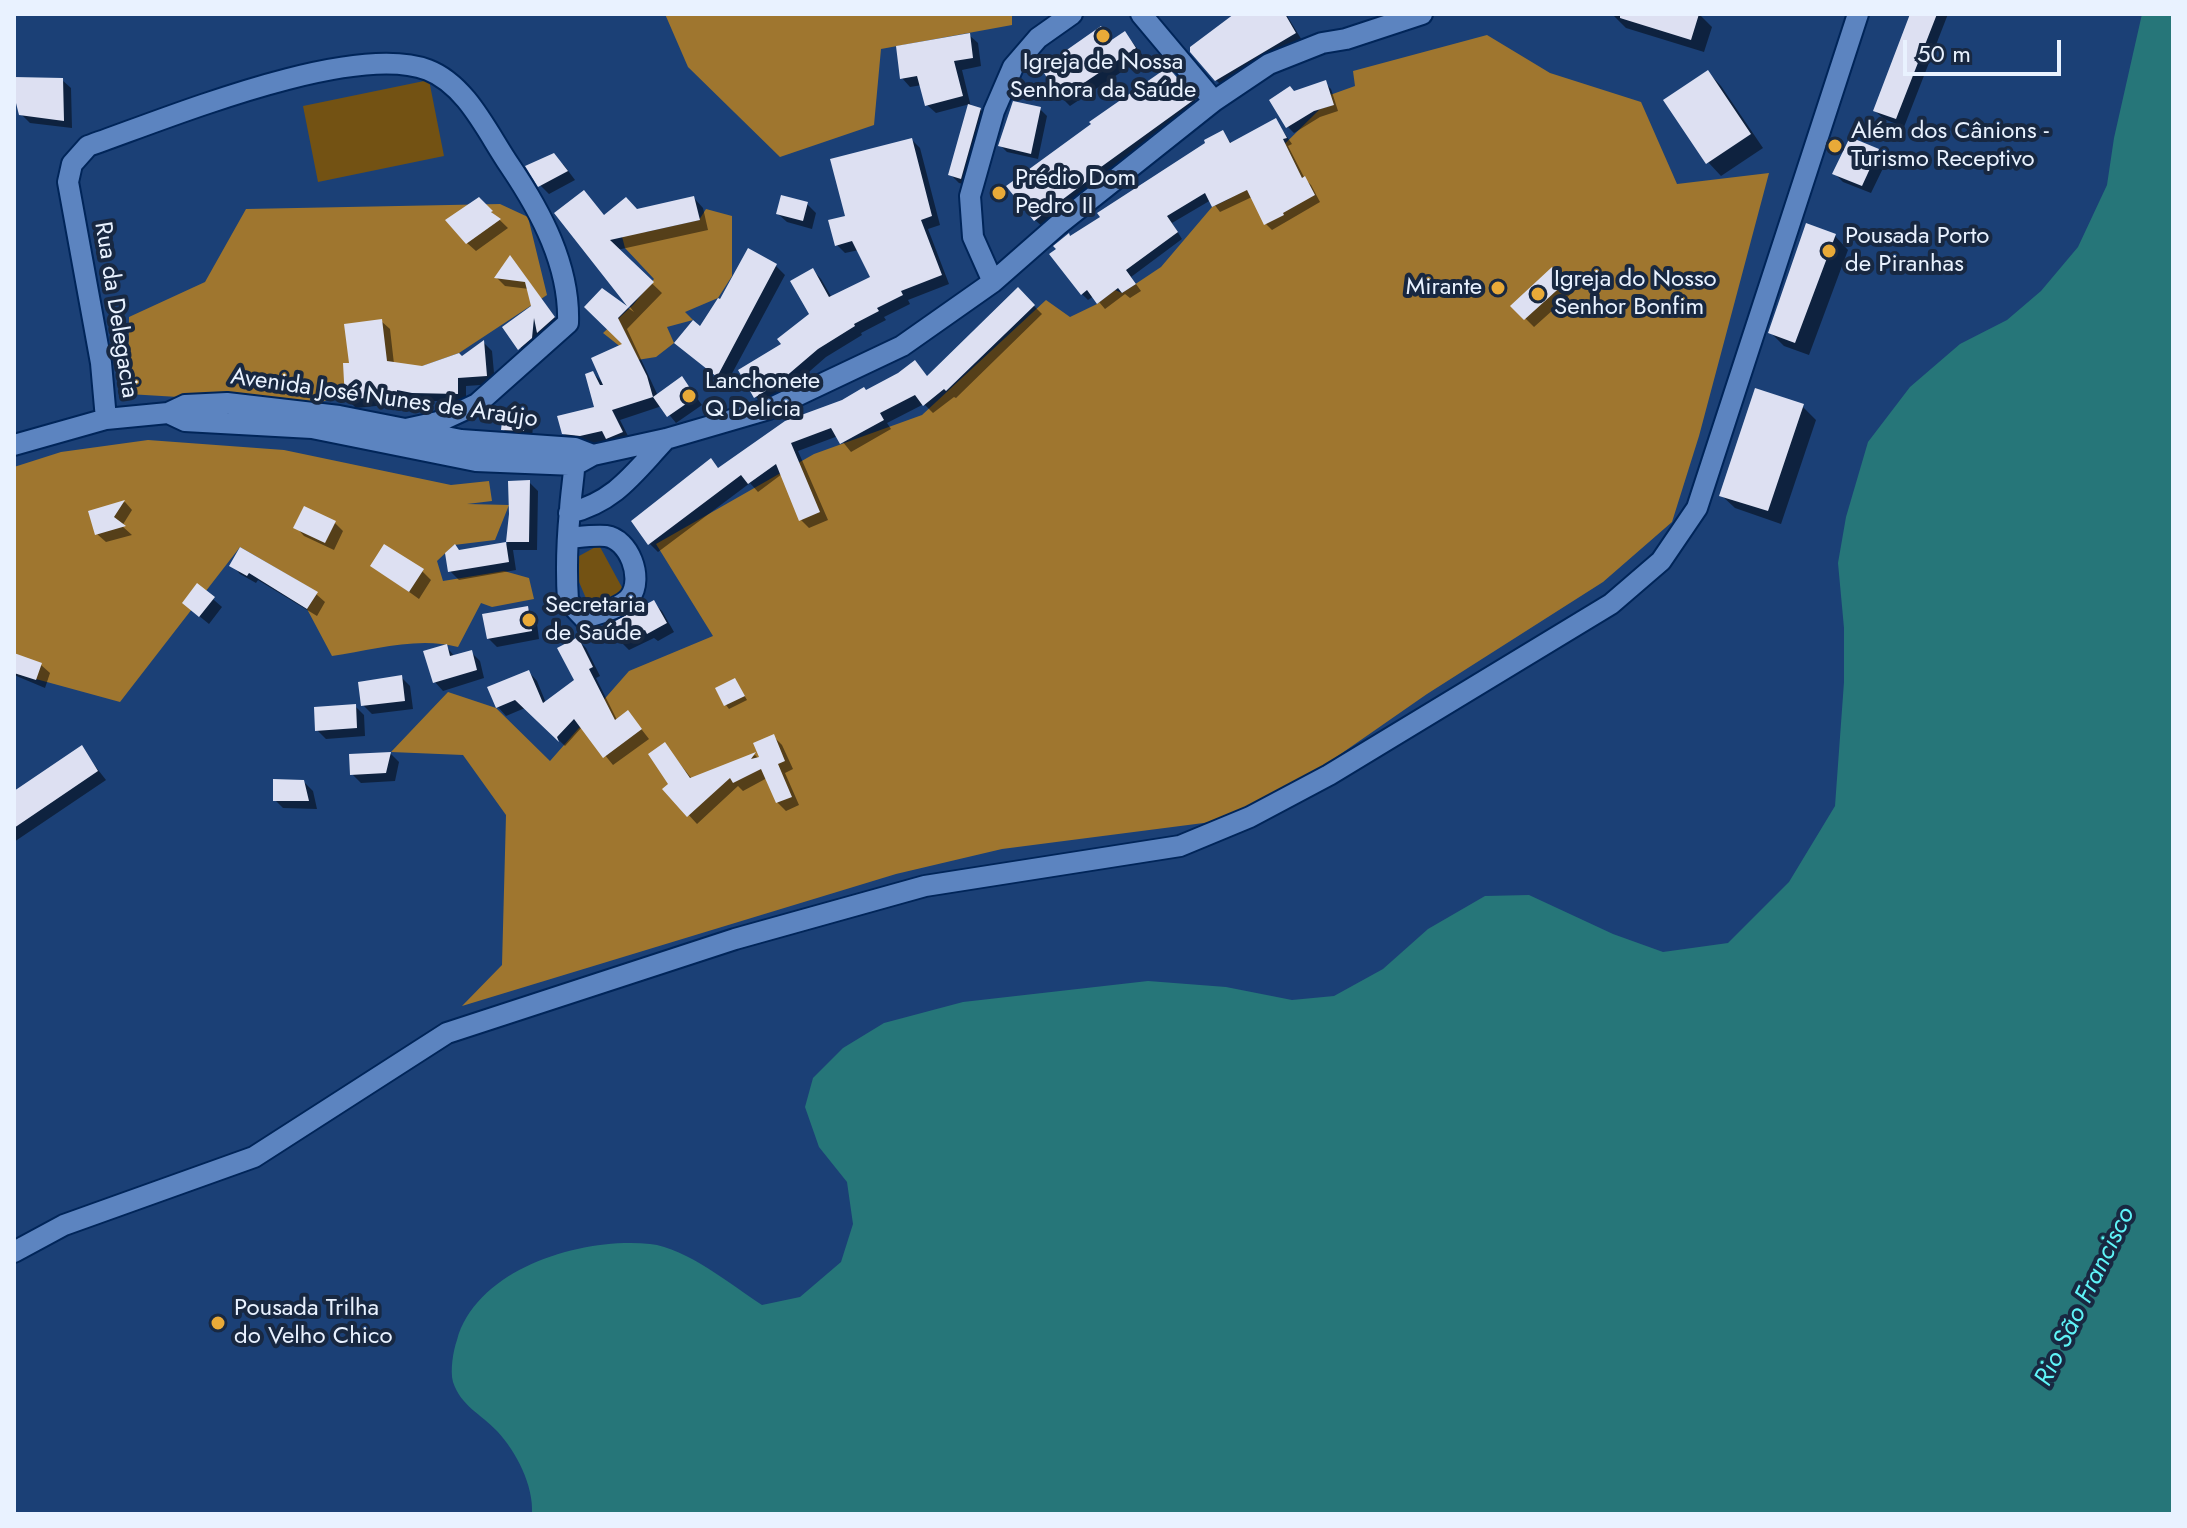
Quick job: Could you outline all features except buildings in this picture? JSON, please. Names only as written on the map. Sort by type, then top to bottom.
[{"type":"street","points":[[993,282],[973,237],[970,219],[970,196],[986,139],[1013,67],[1038,38],[1072,14]]},
{"type":"street","points":[[1141,14],[1162,22],[1214,101]]},
{"type":"street","points":[[568,538],[569,513],[581,456],[666,439],[769,409],[902,346],[993,282],[1058,225],[1214,101],[1269,64],[1293,53],[1402,23],[1422,14]]},
{"type":"street","points":[[14,1252],[64,1225],[254,1157],[447,1033],[735,939],[925,886],[1180,846],[1222,829],[1329,775],[1611,604],[1661,561],[1697,508],[1858,14]]},
{"type":"street","name":"Rua da Delegacia","points":[[106,419],[101,363],[68,182],[72,164],[88,146],[268,84],[381,63],[428,70],[450,83],[465,99],[528,192],[559,260],[569,295],[568,323],[477,404],[438,422],[406,429]]},
{"type":"street","name":"Avenida José Nunes de Araújo","points":[[168,413],[185,405],[242,404],[339,416],[461,440],[581,456]]},
{"type":"street","points":[[14,445],[106,419],[168,413]]},
{"type":"street","name":"Avenida José Nunes de Araújo","points":[[168,413],[185,421],[312,428],[476,461],[581,456]]},
{"type":"street","points":[[569,513],[592,508],[609,498],[666,439]]},
{"type":"shaded area","points":[[665,14],[1012,14],[1012,25],[881,49],[874,125],[780,157],[688,67]]},
{"type":"shaded area","points":[[1487,35],[1550,73],[1641,102],[1677,184],[1769,173],[1699,436],[1672,522],[1603,582],[1427,694],[1250,817],[1002,849],[896,874],[462,1006],[502,965],[506,815],[463,755],[391,752],[448,692],[496,708],[550,761],[629,671],[713,636],[656,544],[814,454],[922,415],[1046,300],[1070,317],[1097,304],[1115,290],[1122,293],[1161,267],[1212,207],[1229,199],[1320,109],[1333,105],[1330,95],[1355,86],[1353,71]]},
{"type":"shaded area","points":[[429,80],[444,156],[318,182],[303,106]]},
{"type":"shaded area","points":[[500,204],[528,217],[547,295],[459,353],[313,405],[128,394],[129,317],[205,282],[246,209]]},
{"type":"shaded area","points":[[706,209],[732,216],[732,276],[718,298],[685,312],[693,320],[667,327],[674,343],[656,357],[637,360],[603,333],[633,305],[654,279],[625,248],[620,229],[640,213],[646,232],[699,220]]},
{"type":"shaded area","points":[[148,440],[284,450],[451,485],[489,481],[492,501],[467,504],[509,505],[495,540],[454,545],[437,561],[443,581],[504,571],[529,578],[534,599],[492,607],[481,603],[458,647],[411,643],[332,656],[307,609],[317,592],[240,547],[120,702],[14,673],[14,467],[61,452]]},
{"type":"shaded area","points":[[599,545],[625,593],[591,610],[570,561]]},
{"type":"water","name":"Rio São Francisco","points":[[2142,14],[2173,14],[2173,1514],[532,1514],[527,1481],[511,1448],[461,1397],[453,1382],[454,1350],[468,1315],[486,1294],[509,1276],[536,1262],[564,1252],[623,1243],[650,1244],[679,1252],[762,1305],[800,1297],[841,1262],[853,1224],[847,1182],[819,1147],[805,1107],[813,1078],[843,1048],[884,1023],[963,1002],[1148,981],[1226,987],[1292,1000],[1334,996],[1383,969],[1428,929],[1485,896],[1529,895],[1613,934],[1663,952],[1728,943],[1789,882],[1835,806],[1844,682],[1844,628],[1838,563],[1846,517],[1868,442],[1910,387],[1960,344],[2007,320],[2041,291],[2078,247],[2107,185],[2114,138]]},
{"type":"place","name":"Igreja de Nossa Senhora da Saúde","points":[[1103,36]]},
{"type":"place","name":"Além dos Cânions - Turismo Receptivo","points":[[1835,146]]},
{"type":"place","name":"Prédio Dom Pedro II","points":[[999,193]]},
{"type":"place","name":"Pousada Porto de Piranhas","points":[[1829,251]]},
{"type":"place","name":"Mirante","points":[[1498,288]]},
{"type":"place","name":"Igreja do Nosso Senhor Bonfim","points":[[1538,294]]},
{"type":"place","name":"Lanchonete Q Delicia","points":[[689,396]]},
{"type":"place","name":"Secretaria de Saúde","points":[[529,620]]},
{"type":"place","name":"Pousada Trilha do Velho Chico","points":[[218,1323]]}]
